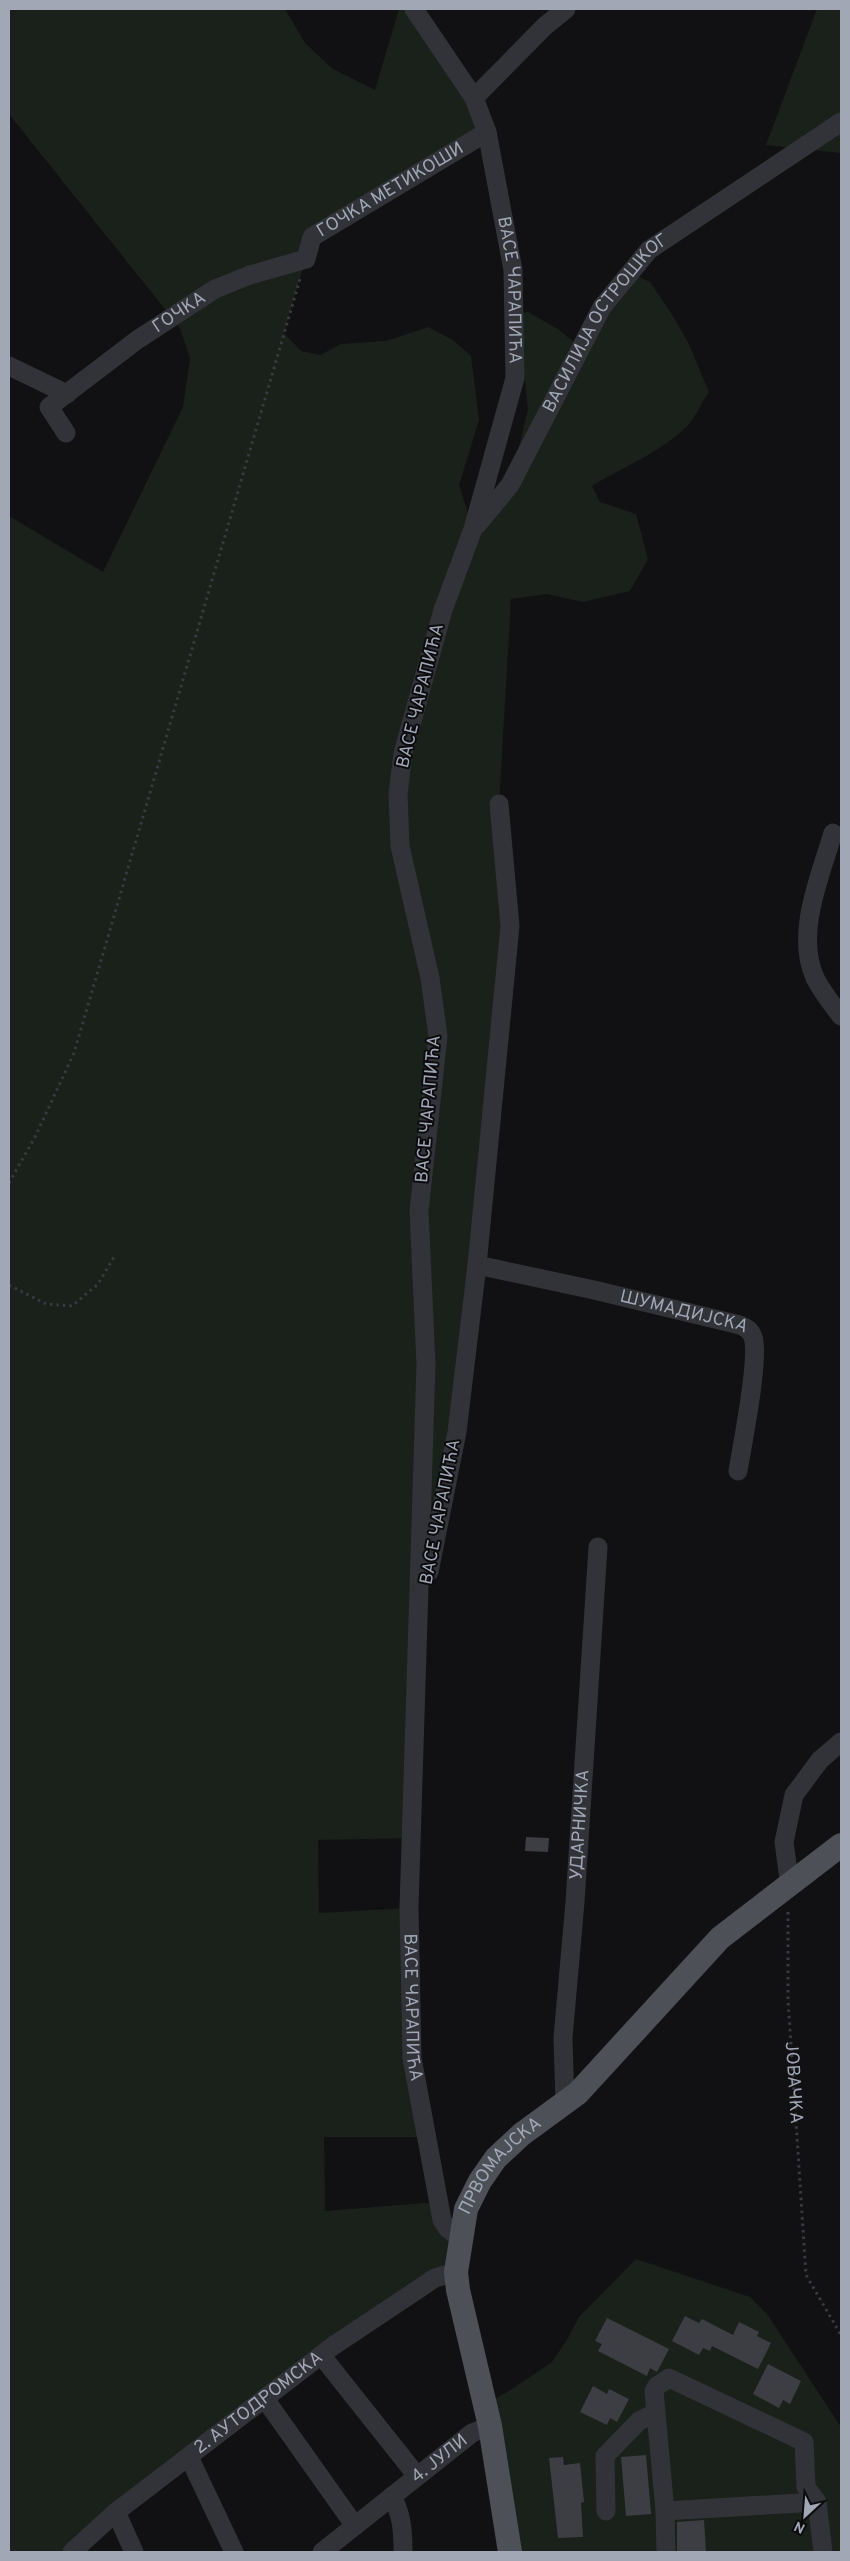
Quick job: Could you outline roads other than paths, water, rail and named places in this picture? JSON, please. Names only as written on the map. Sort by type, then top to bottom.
[{"type":"main road","points":[[790,1886],[841,1846]]},
{"type":"main road","name":"ПРВОМАЈСКА","points":[[510,2552],[490,2426],[458,2290],[456,2272],[460,2238],[472,2196],[488,2168],[515,2140],[564,2104],[594,2076],[720,1938],[790,1886]]},
{"type":"street","points":[[414,9],[474,98],[545,26],[566,9]]},
{"type":"street","name":"ВАСЕ ЧАРАПИЋА","points":[[460,2238],[447,2228],[442,2220],[412,2058],[409,1908],[415,1766],[426,1364],[419,1211],[438,1036],[430,978],[400,846],[398,794],[403,753],[442,610],[473,529],[515,378],[513,270],[487,132],[474,98]]},
{"type":"street","name":"ВАСИЛИЈА ОСТРОШКОГ","points":[[473,529],[510,485],[602,307],[649,250],[841,122]]},
{"type":"street","name":"ГОЧКА МЕТИКОШИ","points":[[306,259],[312,237],[487,132]]},
{"type":"street","name":"ГОЧКА","points":[[66,434],[49,407],[137,340],[215,289],[250,275],[306,259]]},
{"type":"street","points":[[9,366],[66,394]]},
{"type":"street","name":"ВАСЕ ЧАРАПИЋА","points":[[419,1622],[457,1432],[477,1265],[510,926],[499,804]]},
{"type":"street","points":[[833,833],[810,920],[808,948],[815,977],[841,1016]]},
{"type":"street","name":"ШУМАДИЈСКА","points":[[477,1265],[594,1290],[740,1325],[749,1329],[754,1339],[754,1358],[738,1471]]},
{"type":"street","name":"УДАРНИЧКА","points":[[564,2104],[563,2038],[575,1902],[598,1547]]},
{"type":"street","points":[[790,1886],[784,1842],[794,1794],[820,1760],[841,1742]]},
{"type":"street","name":"2. АУТОДРОМСКА","points":[[72,2552],[116,2512],[321,2355],[435,2278],[456,2272]]},
{"type":"street","points":[[321,2355],[418,2476]]},
{"type":"street","points":[[666,2552],[665,2511],[654,2412],[654,2391],[656,2386],[669,2378],[804,2442],[806,2487],[817,2502],[823,2552]]},
{"type":"street","points":[[265,2399],[355,2526]]},
{"type":"street","points":[[606,2511],[605,2456],[639,2421],[654,2412]]},
{"type":"street","name":"4. ЈУЛИ","points":[[322,2552],[472,2433],[490,2426]]},
{"type":"street","points":[[189,2457],[234,2552]]},
{"type":"street","points":[[392,2496],[399,2510],[402,2525],[403,2552]]},
{"type":"street","points":[[665,2511],[817,2502]]},
{"type":"street","points":[[116,2512],[134,2552]]}]
